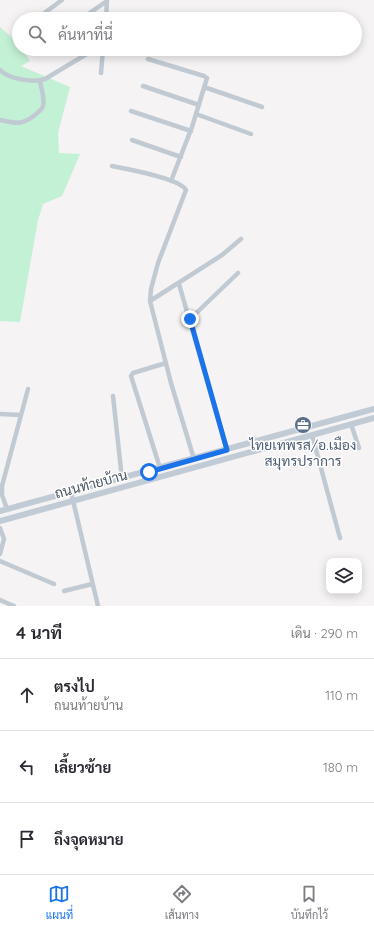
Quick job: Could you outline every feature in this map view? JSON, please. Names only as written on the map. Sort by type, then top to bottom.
[{"type":"street","points":[[46,12],[62,0]]},
{"type":"street","points":[[91,12],[107,0]]},
{"type":"street","points":[[106,12],[107,0]]},
{"type":"street","points":[[0,70],[9,75],[27,80],[40,81],[83,56]]},
{"type":"street","points":[[101,73],[102,56]]},
{"type":"street","points":[[148,59],[207,78],[191,131],[171,181]]},
{"type":"street","points":[[0,120],[21,123],[26,122],[40,111],[43,107],[44,100],[40,81]]},
{"type":"street","points":[[143,86],[199,104]]},
{"type":"street","points":[[204,87],[262,107]]},
{"type":"street","points":[[131,112],[191,131]]},
{"type":"street","points":[[196,114],[251,134]]},
{"type":"street","points":[[132,140],[181,157]]},
{"type":"street","points":[[112,166],[171,181],[184,187],[186,193],[158,263],[150,289],[150,301],[166,363],[194,459]]},
{"type":"street","points":[[150,301],[179,284],[222,255],[241,239]]},
{"type":"street","points":[[190,319],[238,273]]},
{"type":"street","points":[[179,284],[227,450]]},
{"type":"street","points":[[160,468],[131,376],[133,373],[166,363]]},
{"type":"street","points":[[7,509],[2,495],[2,486],[28,389]]},
{"type":"street","points":[[113,396],[122,478]]},
{"type":"street","name":"ถนนท้ายบ้าน","points":[[0,511],[374,409]]},
{"type":"street","points":[[0,414],[21,415]]},
{"type":"street","name":"ถนนท้ายบ้าน","points":[[0,521],[374,418]]},
{"type":"street","points":[[351,424],[359,448]]},
{"type":"street","points":[[312,435],[340,538]]},
{"type":"street","points":[[70,492],[98,606]]},
{"type":"street","points":[[0,528],[4,540],[0,554]]},
{"type":"street","points":[[0,560],[54,584]]},
{"type":"street","points":[[64,591],[92,584]]},
{"type":"street","points":[[0,600],[14,606]]},
{"type":"green space","points":[[0,27],[12,38],[12,56],[27,56],[30,61],[21,66],[70,87],[58,133],[59,153],[80,154],[62,196],[43,204],[38,220],[20,322],[0,321]]},
{"type":"place","name":"ไทยเทพรส/อ.เมือง สมุทรปราการ","points":[[303,425]]},
{"type":"route","points":[[149,472],[227,450],[190,319]]}]
